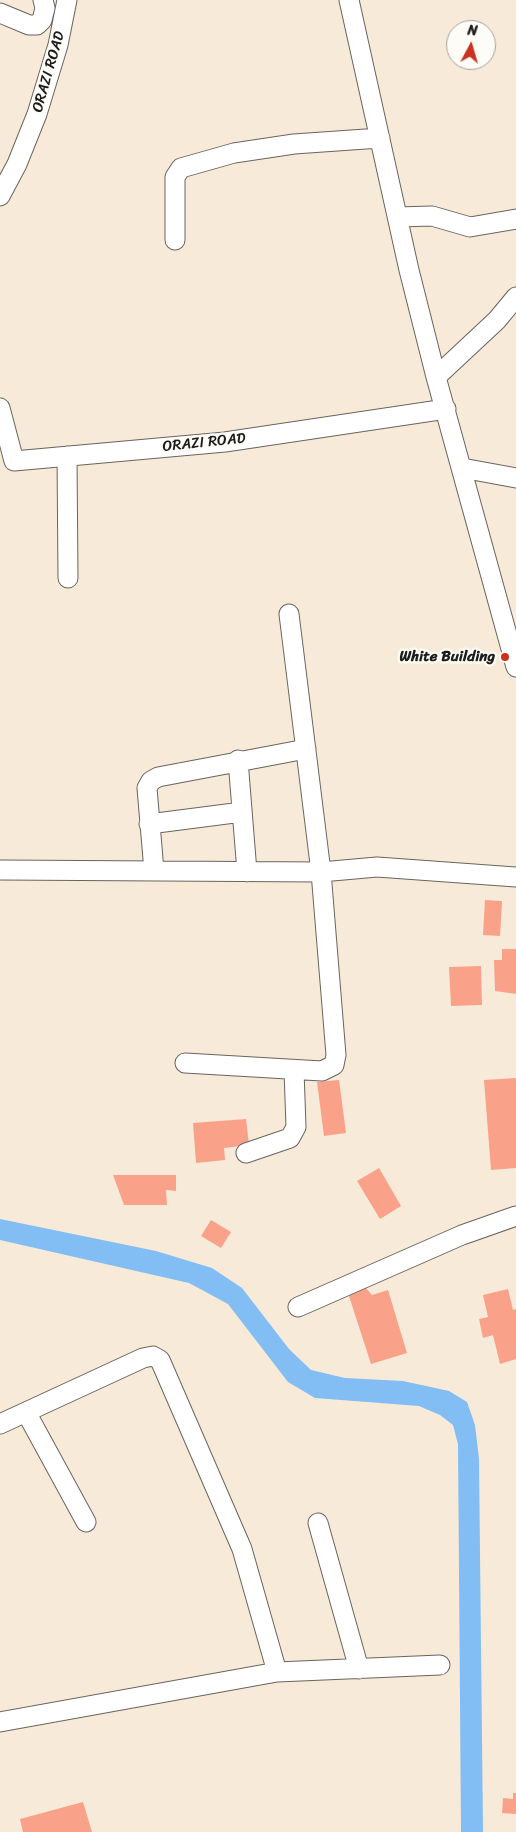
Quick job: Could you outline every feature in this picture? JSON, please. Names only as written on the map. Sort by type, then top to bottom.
[{"type":"street","points":[[0,13],[29,25],[36,25],[42,20],[45,8],[43,0]]},
{"type":"street","name":"ORAZI ROAD","points":[[0,196],[17,164],[37,114],[58,44],[67,0]]},
{"type":"street","points":[[349,0],[397,217],[436,376],[516,667]]},
{"type":"street","points":[[176,240],[176,177],[181,168],[234,153],[277,146],[380,138]]},
{"type":"street","points":[[397,217],[432,216],[470,227],[516,219]]},
{"type":"street","points":[[436,376],[498,320],[516,298]]},
{"type":"street","name":"ORAZI ROAD","points":[[0,408],[7,462],[225,442],[446,409]]},
{"type":"street","points":[[68,456],[68,578]]},
{"type":"street","points":[[462,468],[516,478]]},
{"type":"street","points":[[185,1062],[322,1071],[334,1065],[336,1055],[321,872],[289,614]]},
{"type":"street","points":[[154,871],[147,788],[151,781],[158,777],[238,760],[306,749]]},
{"type":"street","points":[[238,760],[247,872]]},
{"type":"street","points":[[149,824],[242,812]]},
{"type":"street","points":[[0,870],[321,872],[377,867],[516,877]]},
{"type":"street","points":[[246,1153],[290,1138],[296,1127],[294,1070]]},
{"type":"street","points":[[298,1307],[462,1235],[516,1216]]},
{"type":"street","points":[[0,1424],[143,1358],[153,1356],[160,1360],[242,1549],[277,1672]]},
{"type":"street","points":[[26,1412],[86,1522]]},
{"type":"street","points":[[318,1523],[359,1669]]},
{"type":"street","points":[[0,1722],[277,1672],[440,1665]]},
{"type":"water","points":[[0,1219],[156,1251],[212,1268],[242,1288],[289,1349],[311,1370],[345,1378],[403,1381],[449,1391],[467,1402],[475,1425],[479,1459],[483,1832],[461,1832],[458,1444],[453,1425],[440,1415],[419,1406],[315,1398],[288,1382],[228,1304],[189,1283],[0,1240]]},
{"type":"building","points":[[485,900],[502,901],[500,936],[483,935]]},
{"type":"building","points":[[502,949],[516,949],[516,994],[495,991],[494,960],[502,960]]},
{"type":"building","points":[[481,966],[482,1005],[451,1006],[449,967]]},
{"type":"building","points":[[516,1078],[516,1168],[491,1170],[484,1080]]},
{"type":"building","points":[[339,1080],[346,1133],[324,1136],[317,1082]]},
{"type":"building","points":[[246,1119],[249,1145],[224,1148],[225,1160],[196,1163],[193,1123]]},
{"type":"building","points":[[379,1168],[401,1206],[380,1219],[357,1181]]},
{"type":"building","points":[[113,1175],[176,1175],[176,1191],[166,1190],[167,1205],[124,1205]]},
{"type":"building","points":[[211,1220],[231,1232],[221,1248],[201,1236]]},
{"type":"building","points":[[365,1287],[372,1295],[388,1290],[407,1353],[371,1364],[348,1293]]},
{"type":"building","points":[[508,1289],[513,1310],[516,1309],[516,1359],[500,1364],[493,1335],[483,1338],[479,1319],[488,1317],[483,1295]]},
{"type":"building","points":[[513,1793],[516,1793],[516,1814],[502,1813],[503,1798],[513,1799]]},
{"type":"building","points":[[83,1802],[92,1832],[23,1832],[20,1819]]},
{"type":"place","name":"White Building","points":[[505,657]]}]
